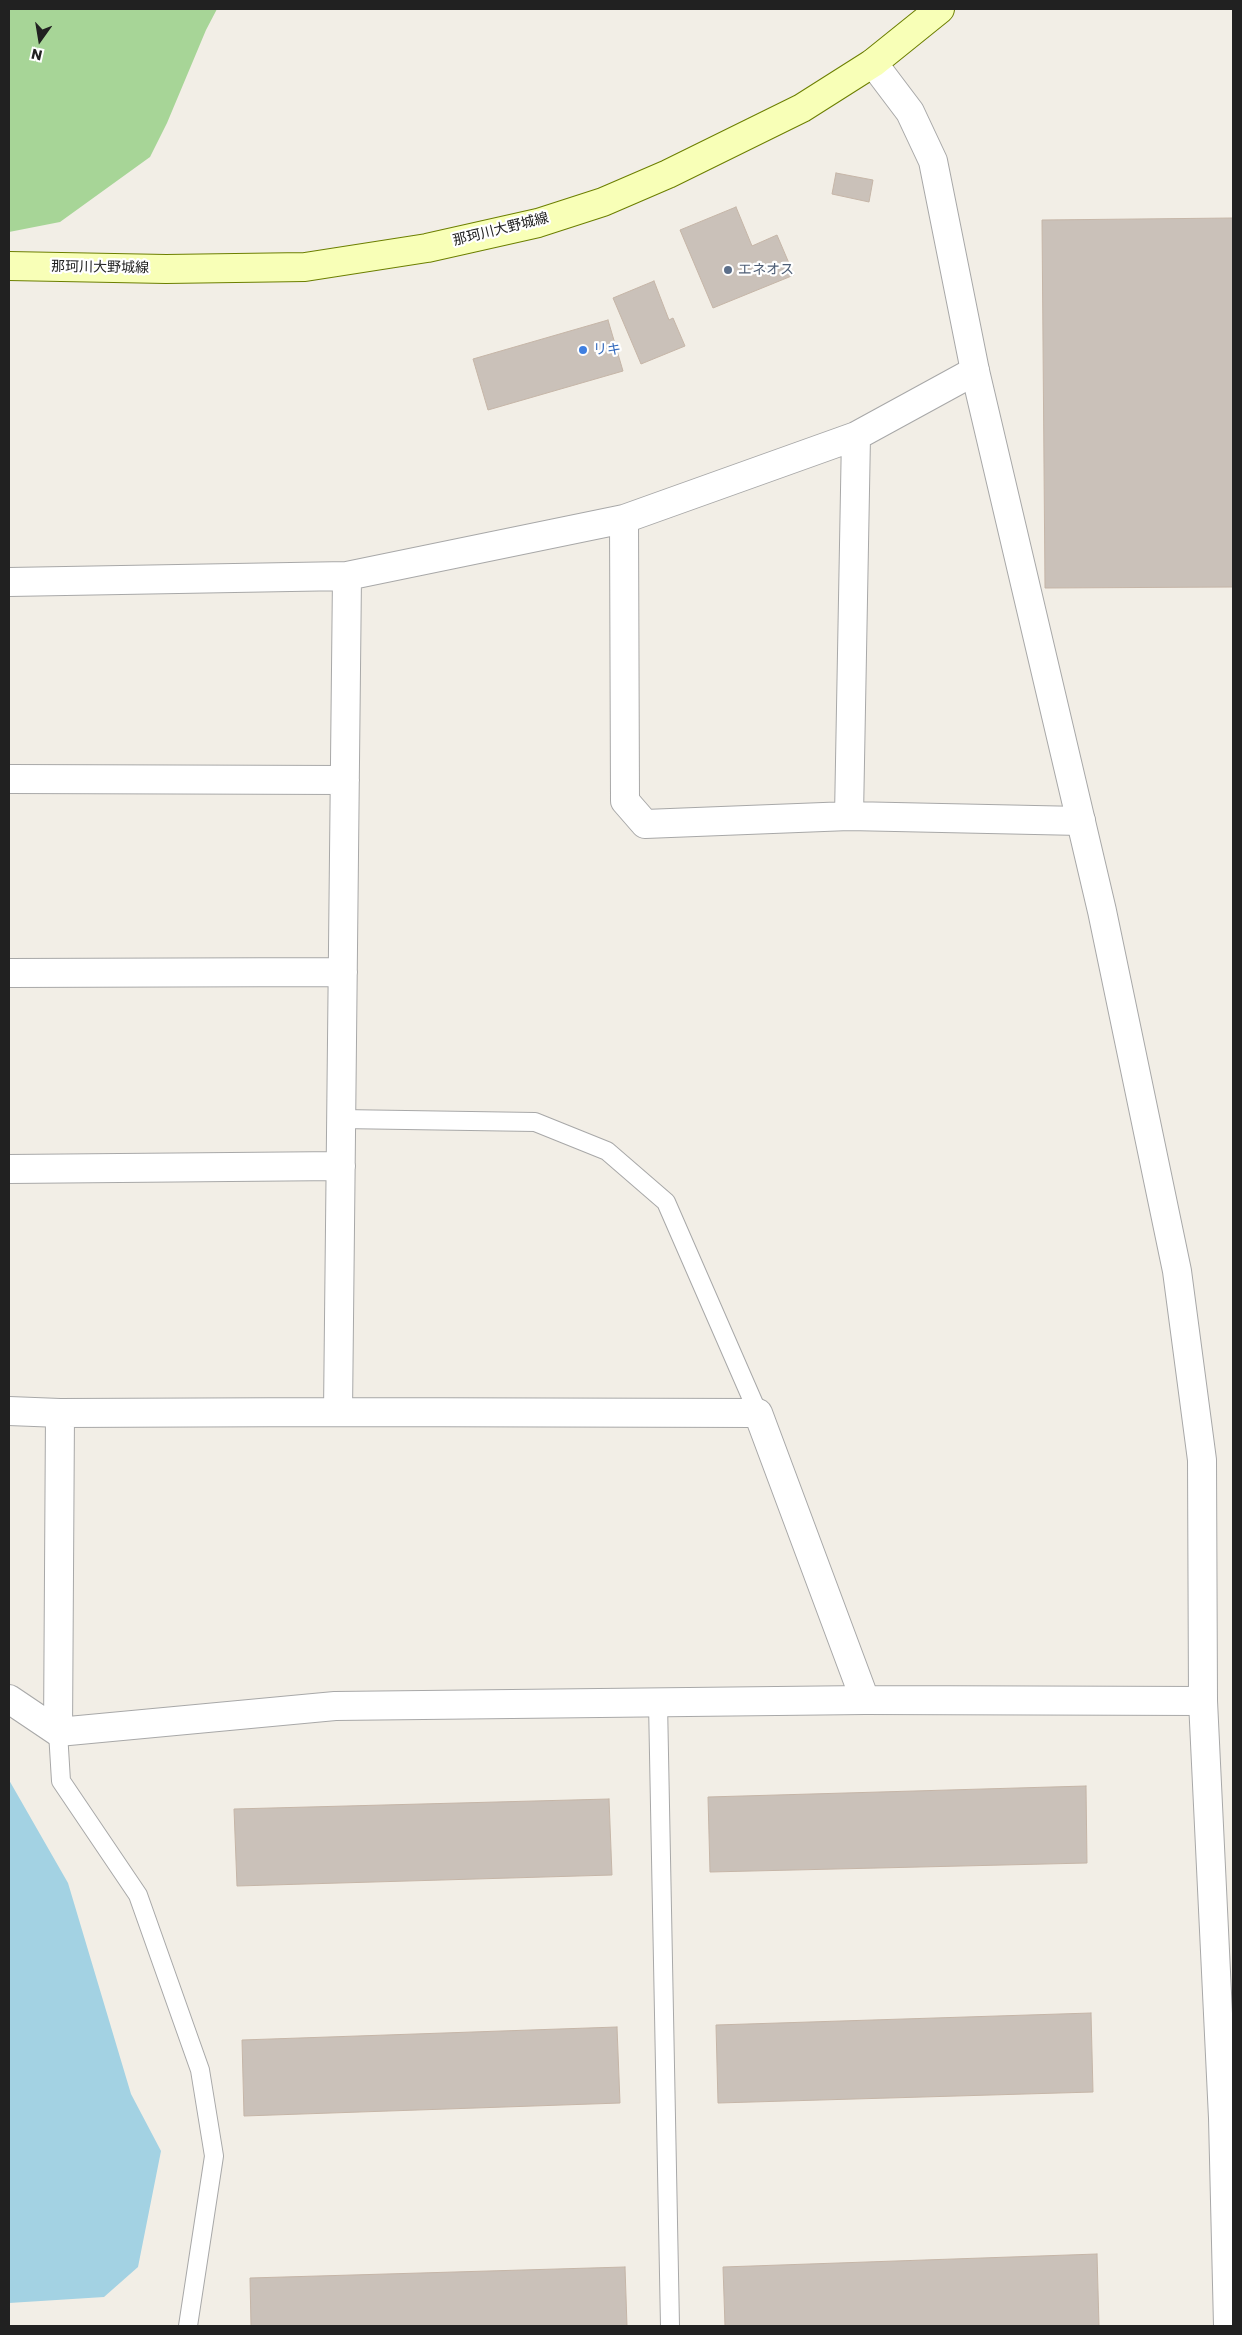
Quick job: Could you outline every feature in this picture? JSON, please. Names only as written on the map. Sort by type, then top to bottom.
[{"type":"main road","name":"那珂川大野城線","points":[[9,266],[166,269],[304,266],[427,248],[538,223],[603,202],[752,135],[802,108],[874,63],[940,9]]},
{"type":"street","points":[[874,63],[910,112],[933,161],[975,371],[1102,911],[1177,1272],[1202,1460],[1203,1701],[1223,2118],[1228,2326]]},
{"type":"street","points":[[9,582],[347,576],[624,519],[856,436],[975,371]]},
{"type":"street","points":[[850,816],[856,436]]},
{"type":"street","points":[[624,519],[625,801],[645,824],[850,816],[1081,821]]},
{"type":"street","points":[[338,1412],[347,576]]},
{"type":"street","points":[[9,779],[345,780]]},
{"type":"street","points":[[9,972],[343,972]]},
{"type":"street","points":[[9,1169],[341,1166]]},
{"type":"street","points":[[9,1411],[60,1413],[758,1413],[865,1700]]},
{"type":"street","points":[[58,1732],[60,1413]]},
{"type":"street","points":[[9,1699],[58,1732],[335,1706],[865,1700],[1203,1701]]},
{"type":"lane","points":[[341,1119],[535,1122],[607,1151],[666,1202],[758,1413]]},
{"type":"lane","points":[[658,1702],[670,2326]]},
{"type":"lane","points":[[58,1732],[61,1781],[138,1895],[200,2070],[214,2156],[188,2326]]},
{"type":"green space","points":[[9,9],[217,9],[150,157],[60,222],[9,232]]},
{"type":"water","points":[[9,1780],[68,1883],[131,2094],[161,2151],[138,2267],[104,2297],[9,2303]]},
{"type":"building","points":[[836,173],[873,180],[869,202],[832,194]]},
{"type":"building","points":[[736,207],[752,246],[777,235],[794,275],[713,308],[680,230]]},
{"type":"building","points":[[1233,218],[1233,587],[1045,588],[1042,220]]},
{"type":"building","points":[[654,281],[669,320],[673,318],[685,346],[641,364],[613,298]]},
{"type":"building","points":[[608,320],[623,371],[488,410],[473,359]]},
{"type":"building","points":[[1086,1786],[1087,1863],[710,1872],[708,1797]]},
{"type":"building","points":[[609,1799],[612,1875],[237,1886],[234,1809]]},
{"type":"building","points":[[1091,2013],[1093,2092],[718,2103],[716,2025]]},
{"type":"building","points":[[617,2027],[620,2103],[244,2116],[242,2040]]},
{"type":"building","points":[[1097,2254],[1099,2326],[725,2326],[723,2267]]},
{"type":"building","points":[[625,2267],[627,2326],[251,2326],[250,2278]]},
{"type":"place","name":"エネオス","points":[[728,270]]},
{"type":"place","name":"リキ","points":[[583,350]]}]
